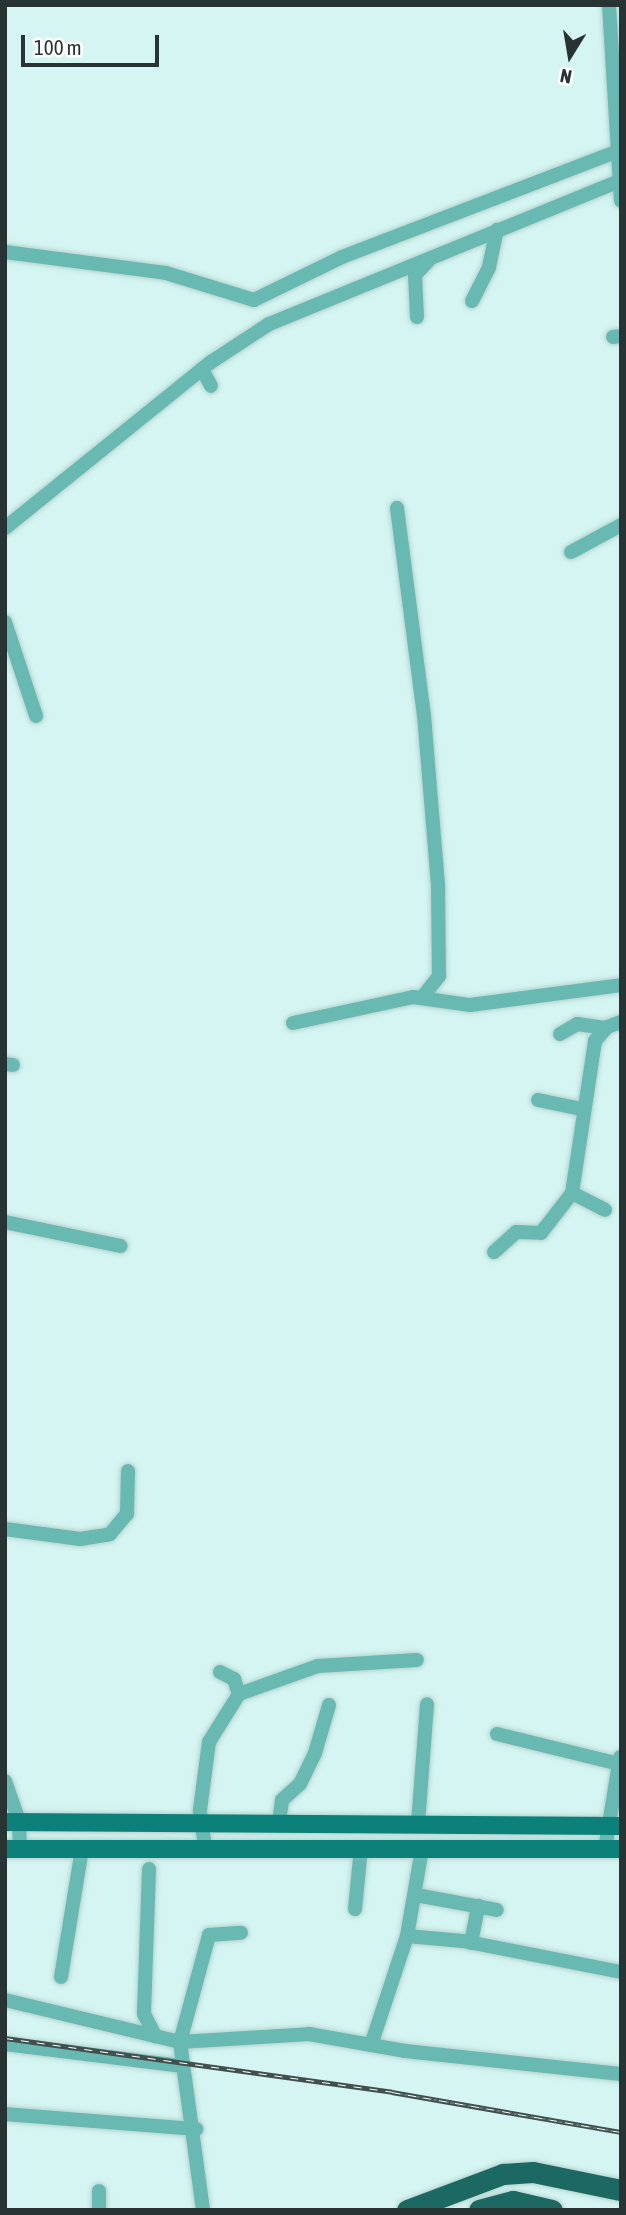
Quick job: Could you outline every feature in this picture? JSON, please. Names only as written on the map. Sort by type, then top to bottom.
[{"type":"highway","points":[[407,2210],[503,2174],[567,2177],[621,2190]]},
{"type":"highway","points":[[558,2210],[567,2177]]},
{"type":"highway","points":[[479,2210],[513,2201],[552,2210]]},
{"type":"main road","points":[[12,1822],[202,1821],[614,1826]]},
{"type":"main road","points":[[13,1848],[613,1849]]},
{"type":"street","points":[[609,5],[621,201]]},
{"type":"street","points":[[5,252],[166,273],[254,300],[342,257],[616,152]]},
{"type":"street","points":[[5,528],[202,369],[269,324],[619,180]]},
{"type":"street","points":[[472,301],[489,267],[497,230]]},
{"type":"street","points":[[417,317],[415,275],[434,254]]},
{"type":"street","points":[[202,369],[211,386]]},
{"type":"street","points":[[397,509],[424,715],[438,885],[441,959],[439,976],[422,998]]},
{"type":"street","points":[[570,552],[621,525]]},
{"type":"street","points":[[5,622],[36,716]]},
{"type":"street","points":[[293,1023],[371,1002],[422,998],[470,1005],[621,985]]},
{"type":"street","points":[[560,1034],[577,1024],[605,1028],[621,1022]]},
{"type":"street","points":[[494,1252],[516,1232],[541,1233],[572,1193],[582,1109],[595,1041],[605,1028]]},
{"type":"street","points":[[538,1100],[582,1109]]},
{"type":"street","points":[[572,1193],[605,1210]]},
{"type":"street","points":[[5,1222],[121,1246]]},
{"type":"street","points":[[5,1529],[80,1539],[110,1534],[127,1514],[128,1472]]},
{"type":"street","points":[[205,1847],[202,1821],[212,1731],[239,1694],[318,1666],[417,1660]]},
{"type":"street","points":[[220,1672],[234,1679],[239,1694]]},
{"type":"street","points":[[418,1824],[427,1704]]},
{"type":"street","points":[[279,1822],[282,1800],[300,1784],[315,1753],[329,1705]]},
{"type":"street","points":[[497,1734],[620,1759],[613,1849]]},
{"type":"street","points":[[5,1781],[13,1848]]},
{"type":"street","points":[[355,1909],[361,1848]]},
{"type":"street","points":[[61,1978],[82,1849]]},
{"type":"street","points":[[371,2045],[407,1936],[422,1849]]},
{"type":"street","points":[[149,1870],[144,2014],[155,2036]]},
{"type":"street","points":[[416,1895],[497,1910]]},
{"type":"street","points":[[471,1943],[478,1906]]},
{"type":"street","points":[[203,2210],[196,2129],[181,2067],[180,2042],[209,1936],[241,1933]]},
{"type":"street","points":[[407,1936],[471,1943],[621,1972]]},
{"type":"street","points":[[5,2000],[180,2042],[214,2044],[278,2033],[621,2074]]},
{"type":"street","points":[[5,2044],[181,2067]]},
{"type":"street","points":[[5,2114],[196,2129]]},
{"type":"street","points":[[99,2191],[99,2210]]},
{"type":"railway","points":[[5,2038],[392,2092],[621,2132]]}]
